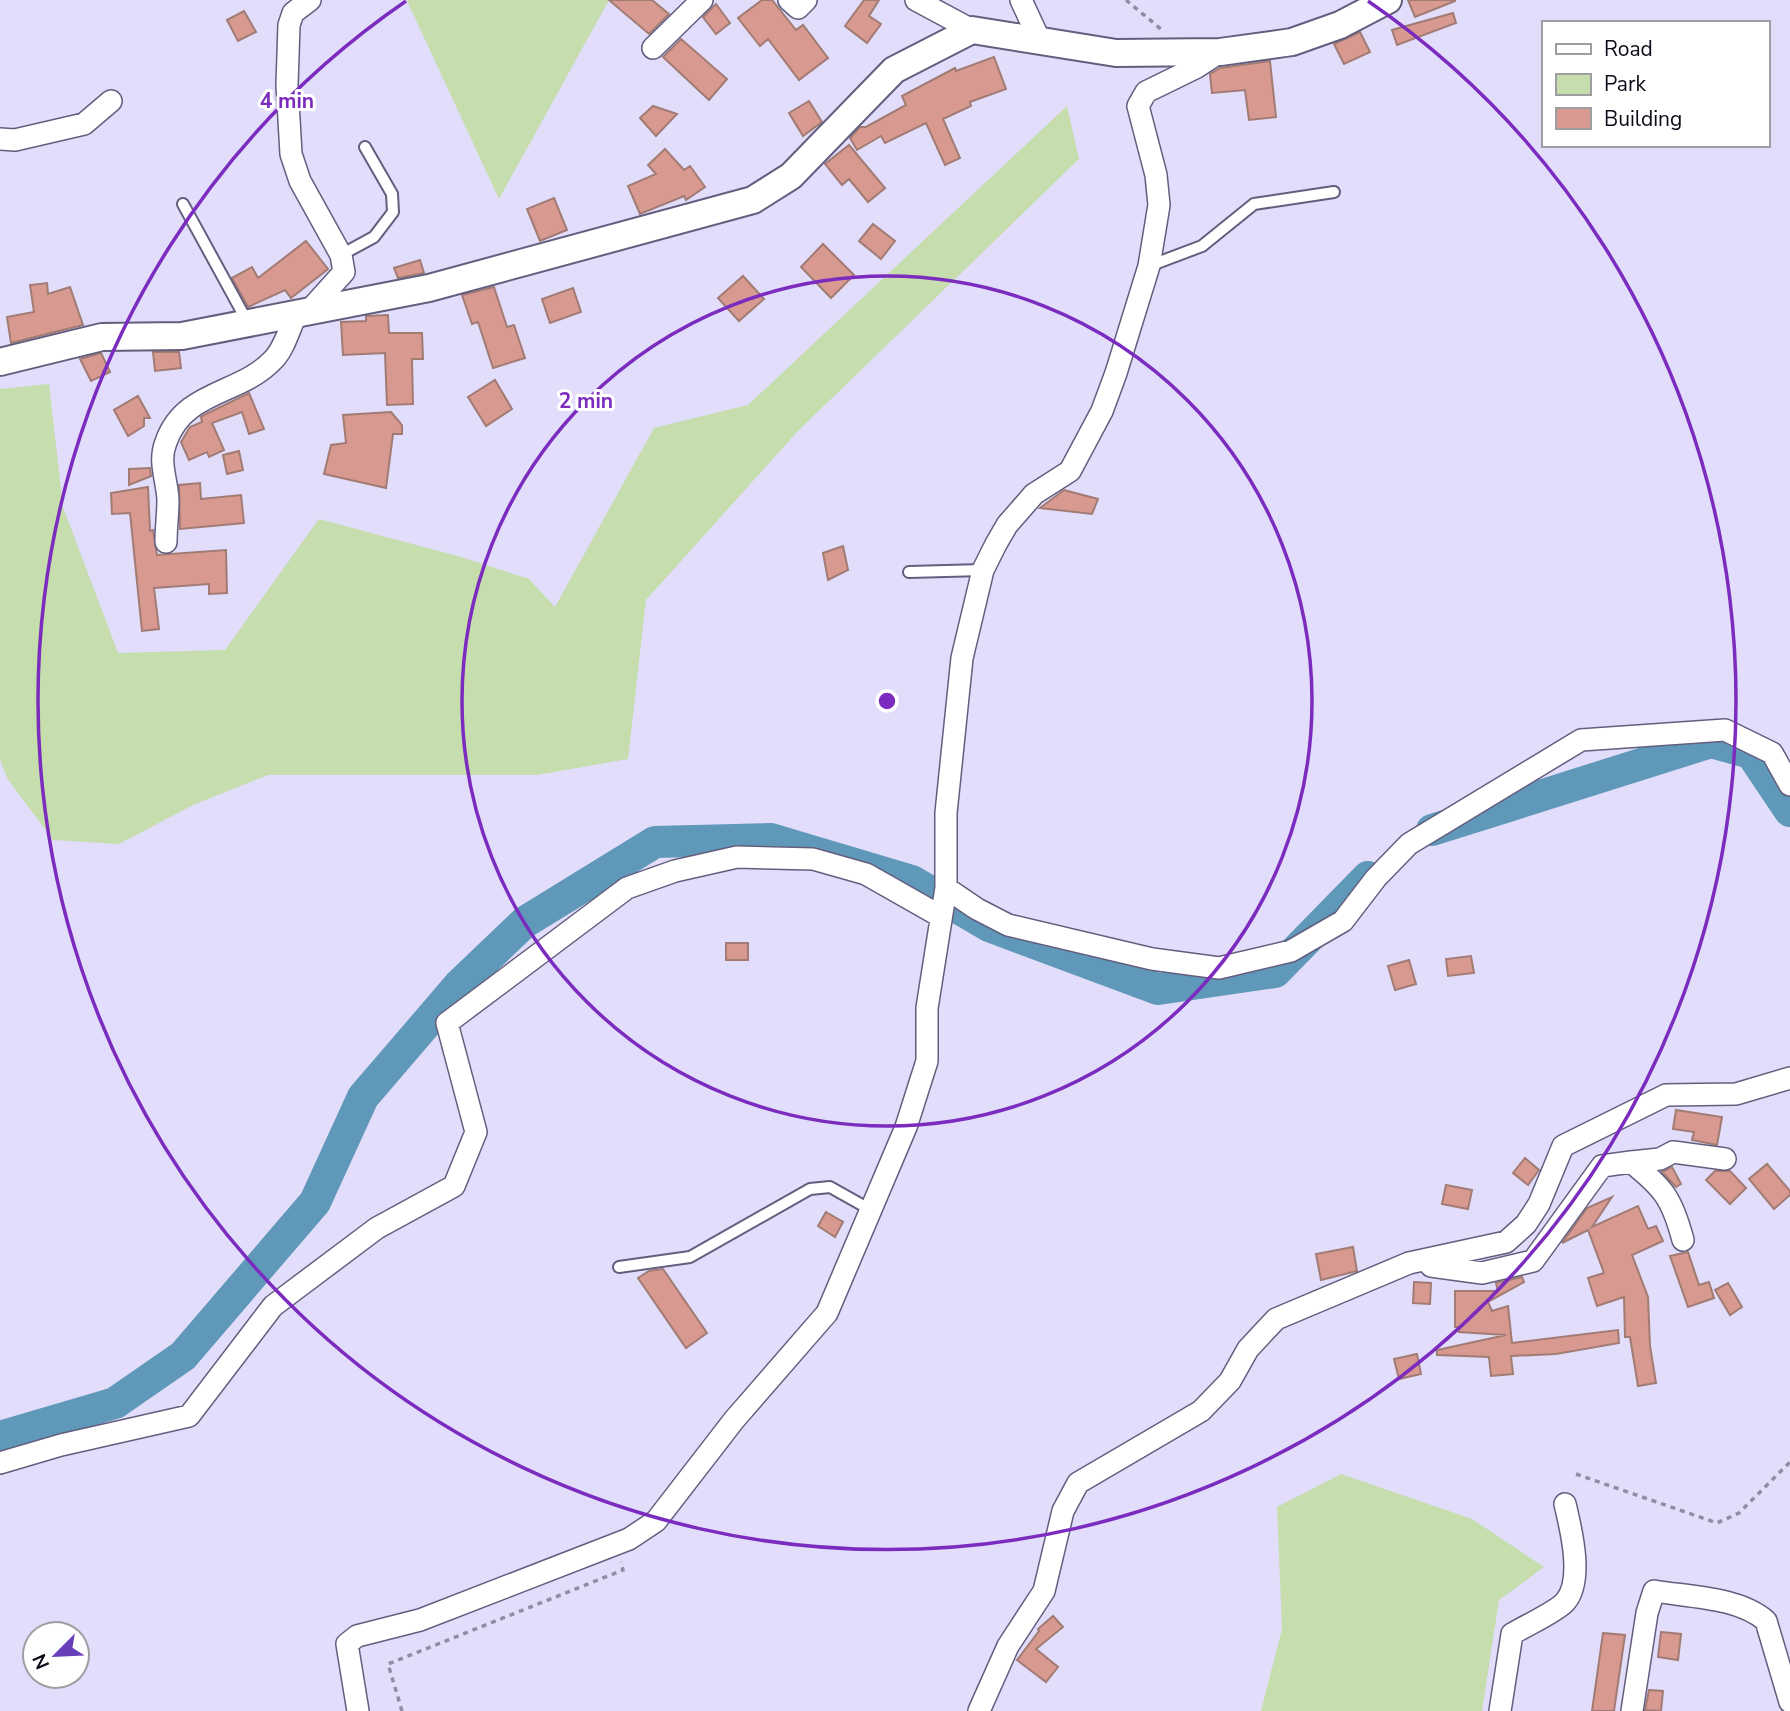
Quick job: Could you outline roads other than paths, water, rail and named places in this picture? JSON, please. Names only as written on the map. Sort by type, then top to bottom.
[{"type":"street","points":[[166,542],[168,497],[162,457],[171,431],[182,413],[198,401],[250,376],[274,360],[301,315],[344,271],[341,256],[300,181],[291,154],[287,85],[289,25],[293,13],[310,0]]},
{"type":"street","points":[[653,48],[702,0]]},
{"type":"street","points":[[789,0],[798,8],[806,0]]},
{"type":"street","points":[[916,0],[972,30],[1116,53],[1220,52],[1292,42],[1340,25],[1388,0]]},
{"type":"street","points":[[1021,0],[1040,41]]},
{"type":"street","points":[[0,362],[102,337],[182,337],[429,288],[753,200],[791,176],[894,70],[972,30]]},
{"type":"street","points":[[358,1711],[348,1644],[357,1636],[446,1610],[629,1539],[656,1521],[734,1420],[827,1313],[906,1127],[927,1061],[927,1009],[943,902],[946,813],[962,658],[983,570],[1018,510],[1034,494],[1070,471],[1102,411],[1149,266],[1159,205],[1156,175],[1138,106],[1146,92],[1197,67],[1220,52]]},
{"type":"street","points":[[0,139],[15,140],[84,124],[111,101]]},
{"type":"street","points":[[0,1463],[61,1445],[189,1416],[273,1306],[377,1228],[454,1186],[476,1132],[447,1023],[627,888],[676,871],[737,858],[813,859],[866,874],[943,902],[977,909],[1008,925],[1152,959],[1219,968],[1291,951],[1343,921],[1376,878],[1409,844],[1581,740],[1725,730],[1772,753],[1790,785]]},
{"type":"street","points":[[979,1711],[1008,1646],[1044,1591],[1063,1511],[1078,1483],[1201,1411],[1230,1381],[1248,1349],[1276,1319],[1409,1263],[1506,1242],[1526,1224],[1539,1204],[1563,1146],[1636,1108],[1666,1095],[1736,1094],[1790,1078]]},
{"type":"street","points":[[1409,1263],[1482,1273],[1533,1261],[1602,1166],[1660,1159],[1673,1152],[1725,1159]]},
{"type":"street","points":[[1631,1162],[1650,1177],[1673,1203],[1683,1240]]},
{"type":"street","points":[[1500,1711],[1512,1634],[1565,1602],[1575,1575],[1572,1531],[1565,1504]]},
{"type":"street","points":[[1632,1711],[1647,1613],[1654,1591],[1717,1601],[1756,1612],[1766,1621],[1790,1702]]},
{"type":"lane","points":[[341,256],[374,237],[393,212],[392,194],[365,147]]},
{"type":"lane","points":[[1149,266],[1202,246],[1254,204],[1334,192]]},
{"type":"lane","points":[[183,204],[249,325]]},
{"type":"lane","points":[[909,572],[983,570]]},
{"type":"lane","points":[[619,1267],[690,1257],[810,1189],[830,1187],[871,1210]]},
{"type":"waterway","points":[[1432,830],[1711,742],[1751,753],[1790,811]]},
{"type":"waterway","points":[[0,1437],[115,1403],[183,1356],[315,1202],[363,1097],[460,984],[525,922],[655,842],[771,839],[912,881],[989,926],[1158,989],[1275,972],[1368,877]]}]
